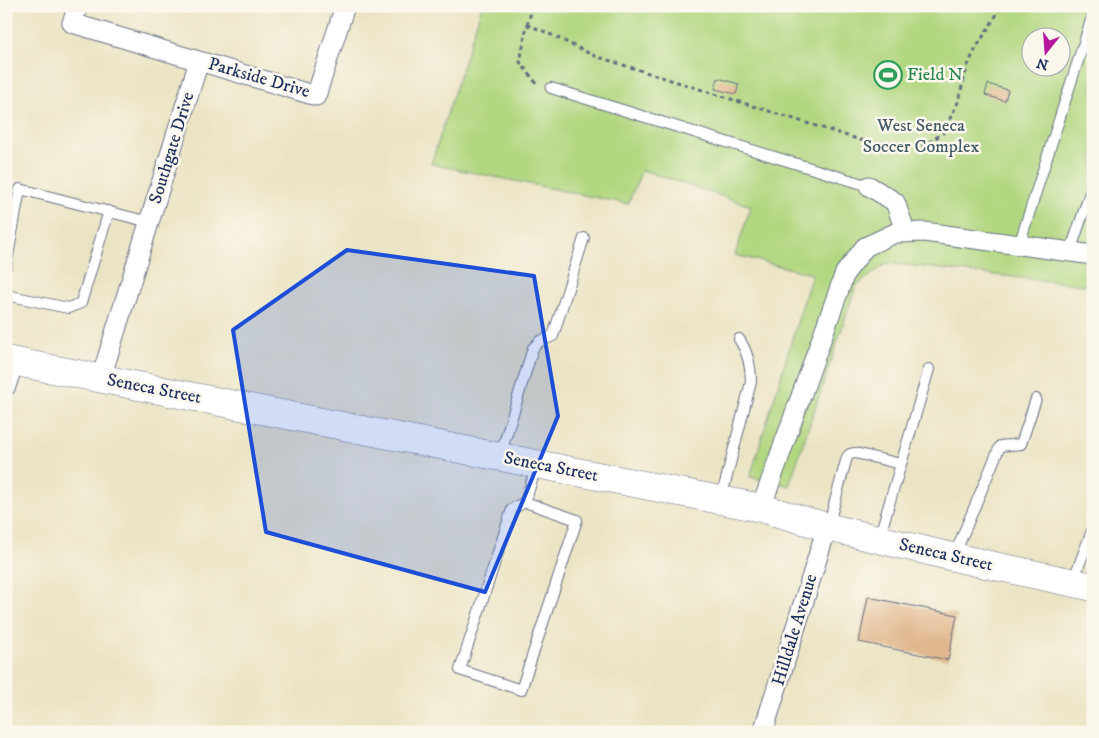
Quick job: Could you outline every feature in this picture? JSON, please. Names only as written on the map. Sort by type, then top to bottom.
[{"type":"street","points":[[78,6],[72,23],[199,61]]},
{"type":"street","name":"Parkside Drive","points":[[199,61],[316,96],[345,6]]},
{"type":"street","name":"Southgate Drive","points":[[101,378],[199,61]]},
{"type":"street","points":[[868,186],[895,202],[906,233]]},
{"type":"street","points":[[762,508],[845,273],[865,247],[895,233],[924,232],[1093,255]]},
{"type":"street","name":"Seneca Street","points":[[9,369],[101,378],[762,508],[827,527],[953,557],[1083,584]]},
{"type":"street","name":"Hilldale Avenue","points":[[763,732],[827,527]]},
{"type":"lane","points":[[1020,245],[1093,14]]},
{"type":"lane","points":[[551,88],[868,186]]},
{"type":"lane","points":[[1070,252],[1093,184]]},
{"type":"lane","points":[[6,267],[20,189],[149,222]]},
{"type":"lane","points":[[6,295],[68,308],[81,303],[109,212]]},
{"type":"lane","points":[[500,456],[532,348],[540,341],[553,336],[584,238]]},
{"type":"lane","points":[[720,500],[751,382],[751,369],[746,350],[739,338]]},
{"type":"lane","points":[[878,539],[929,369]]},
{"type":"lane","points":[[953,557],[1000,446],[1021,444],[1036,399]]},
{"type":"lane","points":[[827,527],[847,457],[850,454],[854,453],[900,464]]},
{"type":"lane","points":[[525,502],[576,520],[521,690],[460,670],[512,509],[525,502],[538,464]]},
{"type":"lane","points":[[1083,584],[1093,528]]},
{"type":"path","points":[[532,6],[520,62],[537,84]]},
{"type":"path","points":[[527,25],[595,56],[856,139],[894,149],[915,148],[928,143],[943,133],[955,110],[970,61],[1002,6]]},
{"type":"highlighted area","points":[[347,250],[534,276],[558,416],[485,592],[266,532],[233,330]]},
{"type":"green space","name":"West Seneca Soccer Complex","points":[[482,6],[1093,6],[1093,286],[887,263],[856,286],[789,486],[750,477],[812,274],[735,255],[751,206],[642,170],[628,204],[431,164]]},
{"type":"building","points":[[718,78],[739,84],[736,94],[715,89]]},
{"type":"building","points":[[988,84],[1008,90],[1005,101],[985,95]]},
{"type":"building","points":[[868,597],[957,615],[948,660],[859,642]]},
{"type":"place","name":"Field N","points":[[888,75]]}]
